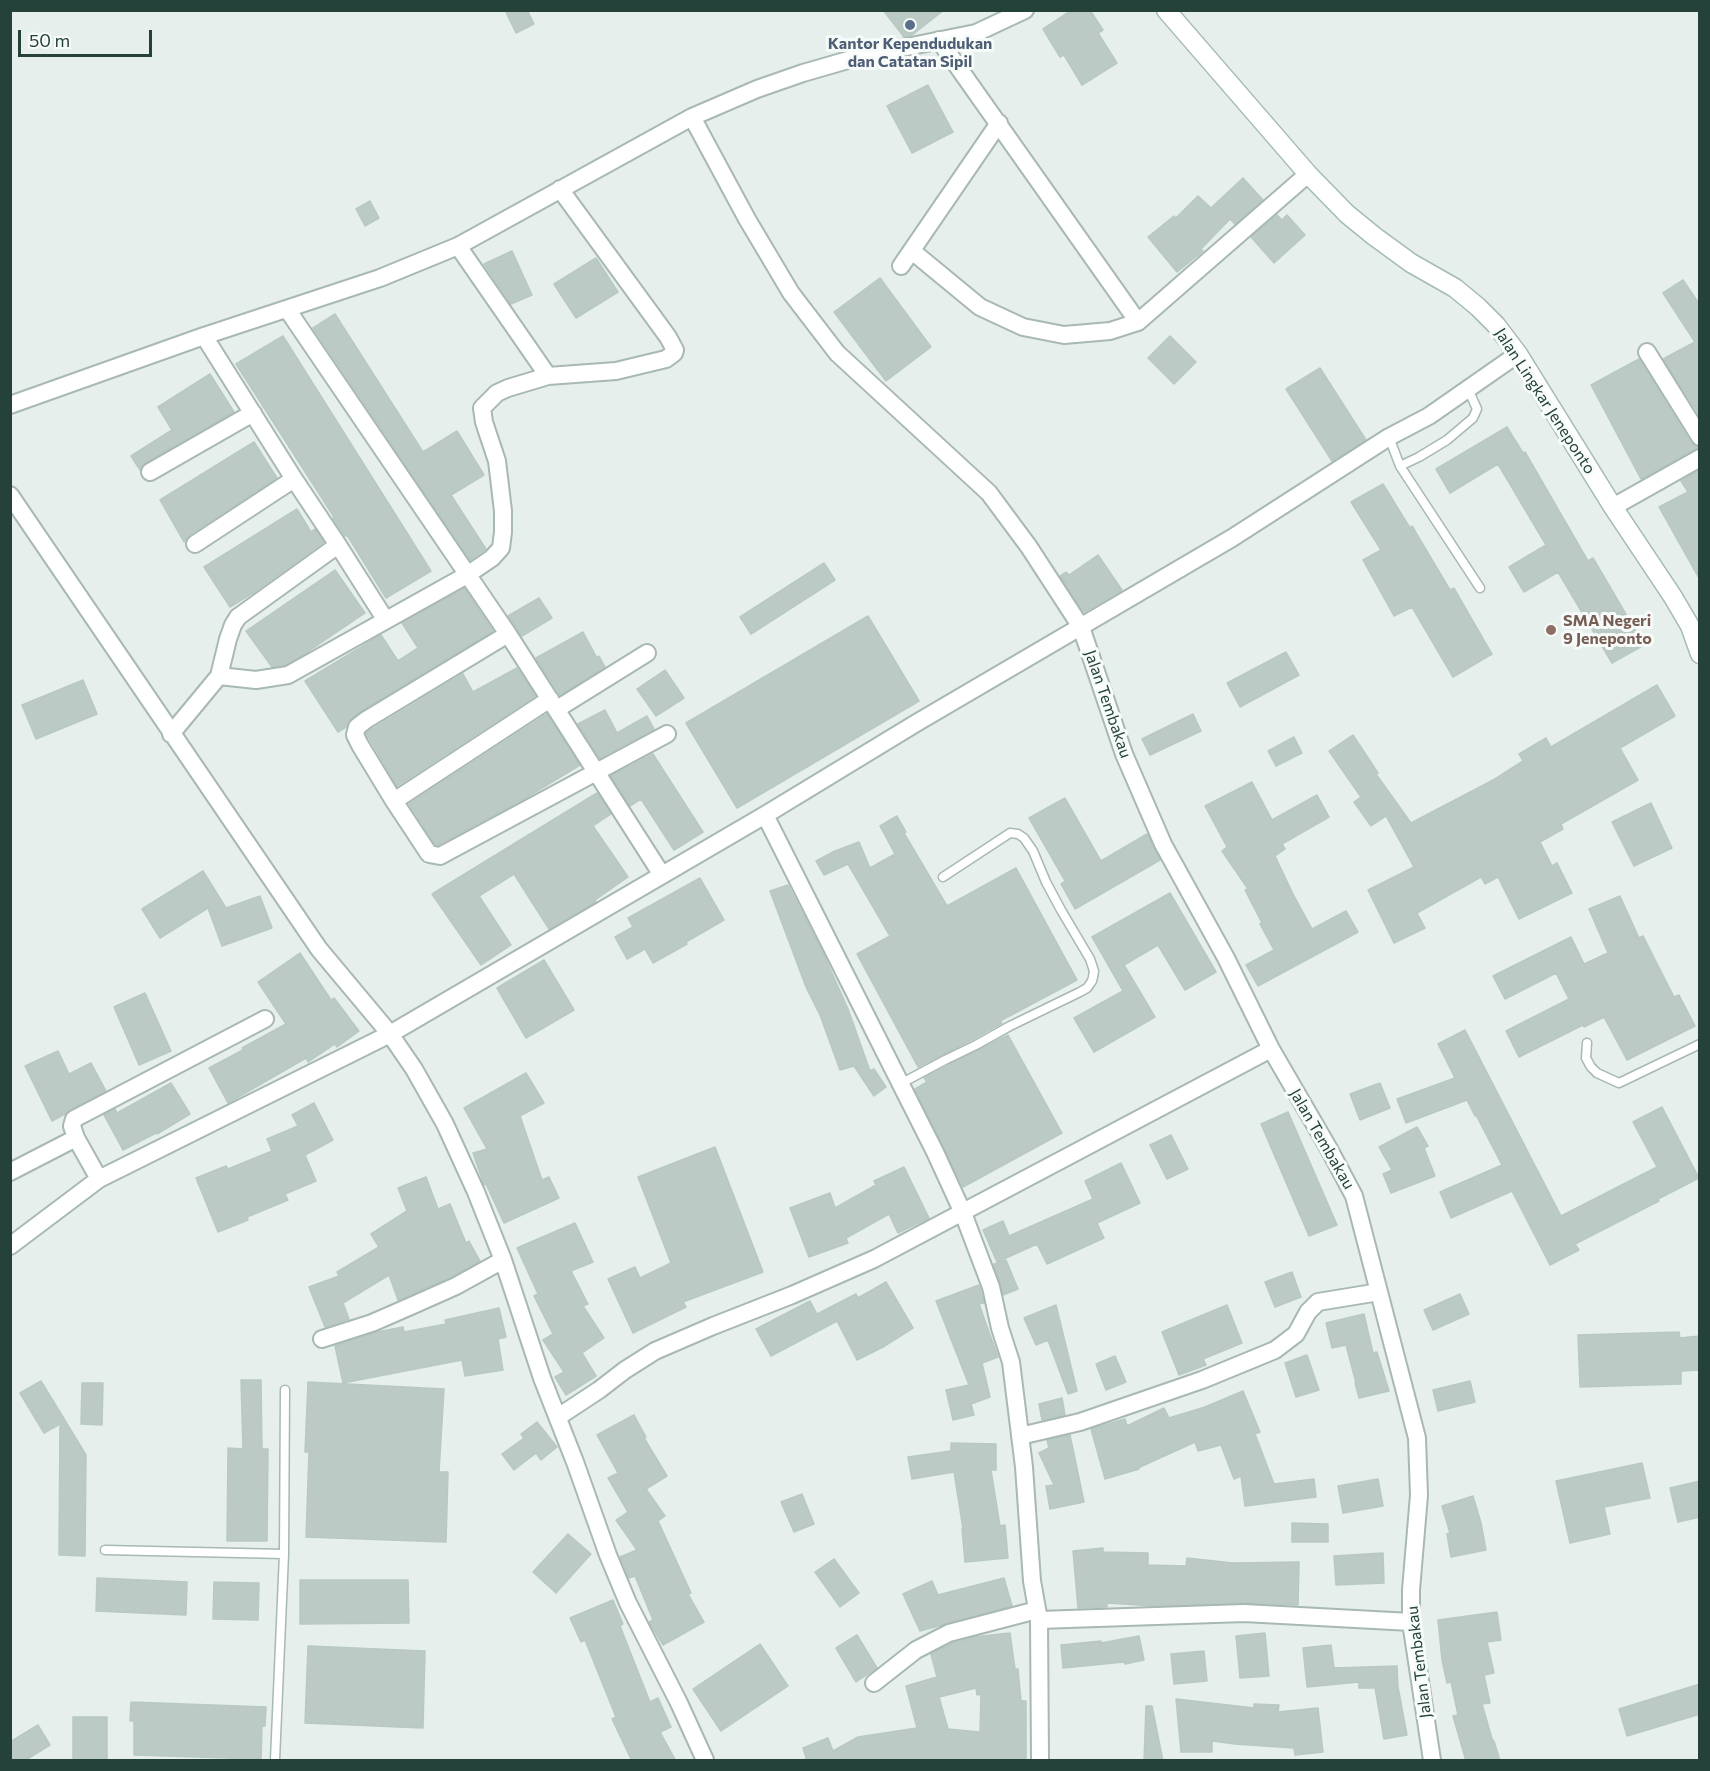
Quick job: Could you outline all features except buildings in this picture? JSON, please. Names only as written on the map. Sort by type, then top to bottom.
[{"type":"main road","name":"Jalan Lingkar Jeneponto","points":[[1166,10],[1308,174],[1347,214],[1411,263],[1455,288],[1496,325],[1518,354],[1690,626],[1700,654]]},
{"type":"street","points":[[10,405],[204,336],[380,278],[458,246],[692,117],[757,89],[862,56],[976,33],[1025,10]]},
{"type":"street","points":[[939,40],[1138,322]]},
{"type":"street","name":"Jalan Tembakau","points":[[692,117],[747,219],[791,293],[837,353],[989,493],[1029,547],[1082,627],[1124,754],[1163,844],[1226,958],[1270,1049],[1354,1196],[1417,1438],[1419,1495],[1411,1590],[1411,1622],[1432,1761]]},
{"type":"street","points":[[901,267],[999,123]]},
{"type":"street","points":[[912,251],[980,307],[1023,327],[1064,335],[1110,331],[1138,322],[1308,174]]},
{"type":"street","points":[[219,676],[256,680],[288,675],[385,619],[468,575],[492,558],[501,548],[503,511],[497,461],[484,422],[482,408],[497,393],[548,376],[616,371],[666,359],[674,353],[675,350],[668,337],[560,189]]},
{"type":"street","points":[[458,246],[548,376]]},
{"type":"street","points":[[287,309],[508,634],[662,875]]},
{"type":"street","points":[[204,336],[385,619]]},
{"type":"street","points":[[1647,352],[1700,437]]},
{"type":"street","points":[[10,1245],[99,1179],[390,1034],[765,815],[918,722],[1232,538],[1389,437],[1429,416],[1518,354]]},
{"type":"street","points":[[150,472],[253,413]]},
{"type":"street","points":[[1613,507],[1700,458]]},
{"type":"street","points":[[195,544],[294,479]]},
{"type":"street","points":[[10,495],[319,949],[390,1034],[414,1069],[445,1124],[476,1192],[503,1260],[542,1378],[608,1555],[628,1603],[679,1703],[705,1761]]},
{"type":"street","points":[[171,734],[219,676],[228,639],[238,617],[338,545]]},
{"type":"street","points":[[508,634],[357,727],[355,735],[427,851],[440,856],[667,734]]},
{"type":"street","points":[[394,801],[553,704],[647,654]]},
{"type":"street","points":[[765,815],[935,1152],[963,1213],[991,1287],[1000,1328],[1011,1362],[1028,1510],[1032,1581],[1038,1615],[1040,1761]]},
{"type":"street","points":[[99,1179],[76,1138],[72,1121],[76,1117],[265,1019]]},
{"type":"street","points":[[558,1417],[655,1351],[853,1268],[963,1213],[1270,1049]]},
{"type":"street","points":[[10,1172],[76,1138]]},
{"type":"street","points":[[322,1339],[372,1323],[411,1306],[456,1286],[503,1260]]},
{"type":"street","points":[[1020,1436],[1080,1422],[1202,1380],[1275,1350],[1296,1335],[1308,1312],[1318,1302],[1379,1292]]},
{"type":"street","points":[[874,1683],[916,1650],[949,1633],[1038,1615],[1244,1613],[1411,1622]]},
{"type":"lane","points":[[1400,466],[1447,440],[1473,418],[1477,409],[1468,389]]},
{"type":"lane","points":[[1389,437],[1400,466],[1480,588]]},
{"type":"lane","points":[[900,1084],[976,1046],[1010,1026],[1072,997],[1087,988],[1094,977],[1090,959],[1046,882],[1033,850],[1018,834],[1010,833],[943,877]]},
{"type":"lane","points":[[1587,1043],[1586,1058],[1591,1067],[1597,1073],[1619,1083],[1700,1044]]},
{"type":"lane","points":[[276,1761],[284,1554],[285,1390]]},
{"type":"lane","points":[[105,1550],[284,1554]]},
{"type":"place","name":"Kantor Kependudukan dan Catatan Sipil","points":[[910,25]]},
{"type":"place","name":"SMA Negeri 9 Jeneponto","points":[[1551,630]]}]
